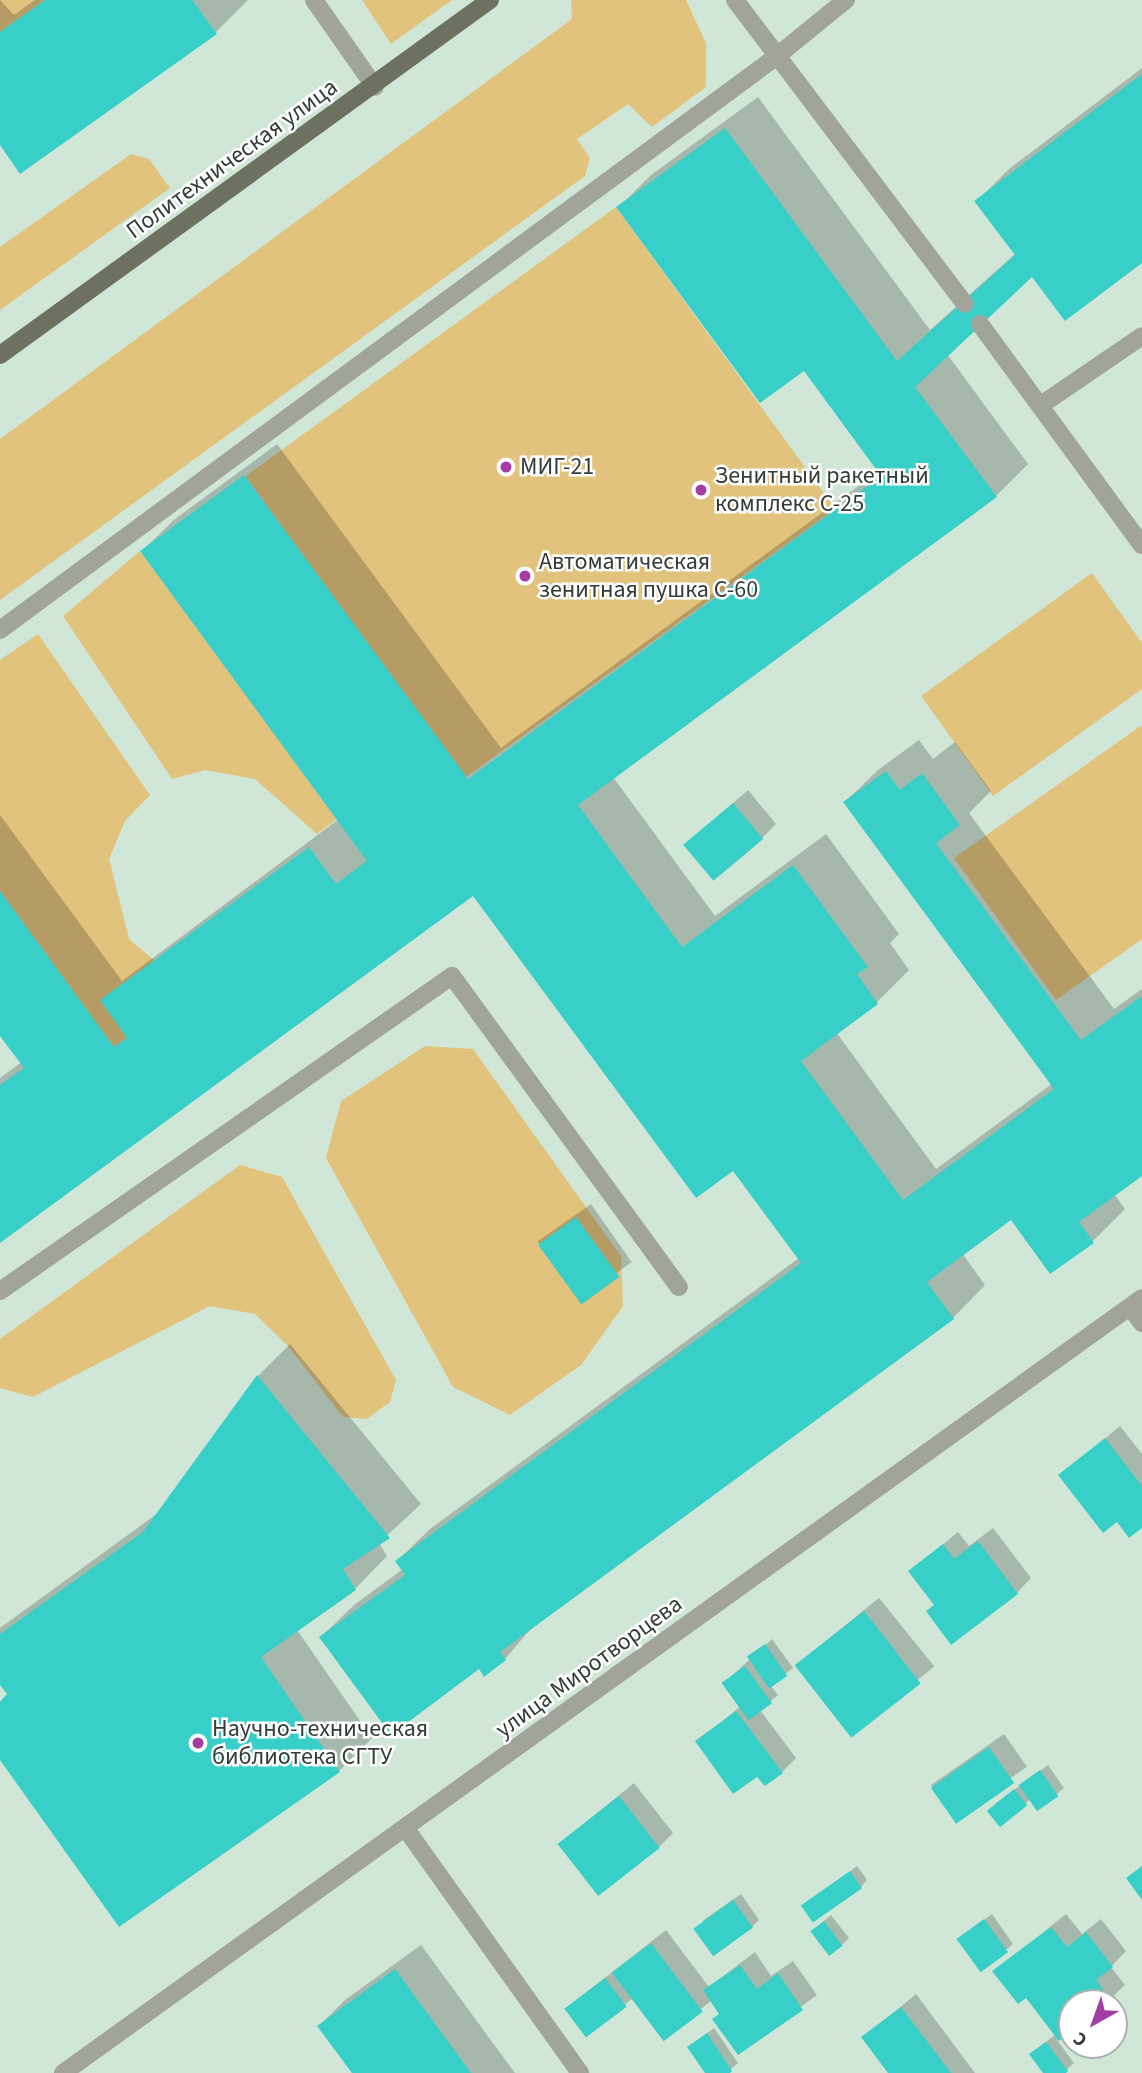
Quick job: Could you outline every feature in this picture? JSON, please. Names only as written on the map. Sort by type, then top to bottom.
[{"type":"main road","name":"Политехническая улица","points":[[0,355],[375,87],[490,0]]},
{"type":"street","points":[[314,0],[375,87]]},
{"type":"street","points":[[734,0],[965,304]]},
{"type":"street","points":[[0,630],[777,56],[846,0]]},
{"type":"street","points":[[980,324],[1142,545]]},
{"type":"street","points":[[1041,405],[1142,336]]},
{"type":"street","points":[[0,1291],[452,976],[679,1287]]},
{"type":"street","points":[[1136,1303],[1142,1323]]},
{"type":"street","name":"улица Миротворцева","points":[[63,2073],[1136,1303]]},
{"type":"street","points":[[406,1829],[580,2073]]},
{"type":"shaded area","points":[[0,0],[45,0],[0,32]]},
{"type":"shaded area","points":[[362,0],[452,0],[391,44]]},
{"type":"shaded area","points":[[571,0],[686,0],[706,43],[706,87],[652,127],[628,104],[577,139],[590,158],[585,176],[0,600],[0,439],[572,19]]},
{"type":"shaded area","points":[[131,154],[149,159],[170,188],[0,310],[0,247]]},
{"type":"shaded area","points":[[616,207],[835,509],[465,778],[245,476]]},
{"type":"shaded area","points":[[140,551],[337,819],[317,834],[255,779],[205,770],[172,779],[63,616]]},
{"type":"shaded area","points":[[1092,573],[1142,643],[1142,689],[993,796],[921,696]]},
{"type":"shaded area","points":[[38,634],[150,795],[125,821],[109,859],[129,939],[155,961],[127,1038],[114,1047],[0,891],[0,660]]},
{"type":"shaded area","points":[[1142,725],[1142,939],[1056,1000],[954,858]]},
{"type":"shaded area","points":[[425,1046],[473,1049],[621,1256],[623,1306],[581,1365],[510,1415],[453,1387],[326,1158],[341,1101]]},
{"type":"shaded area","points":[[240,1165],[282,1177],[396,1380],[390,1402],[367,1419],[343,1417],[288,1346],[255,1314],[210,1306],[33,1397],[0,1388],[0,1339]]},
{"type":"building","points":[[45,0],[192,0],[217,34],[20,174],[0,145],[0,32]]},
{"type":"building","points":[[1142,74],[1142,263],[1065,321],[1032,277],[915,387],[997,497],[578,805],[682,947],[793,865],[868,967],[857,974],[878,1004],[801,1061],[903,1200],[1054,1089],[843,802],[886,771],[900,790],[922,773],[960,825],[936,843],[1081,1040],[1142,996],[1142,1176],[1079,1222],[1094,1243],[1050,1274],[1011,1220],[927,1282],[954,1319],[500,1652],[506,1660],[484,1677],[479,1669],[391,1735],[319,1637],[405,1575],[395,1561],[801,1263],[733,1171],[696,1198],[473,896],[0,1243],[0,1085],[24,1068],[0,1036],[0,891],[114,1047],[127,1038],[100,1000],[309,847],[336,884],[367,861],[140,551],[244,475],[468,779],[881,476],[804,371],[760,403],[616,207],[725,128],[897,361],[1015,255],[974,201]]},
{"type":"building","points":[[733,803],[763,839],[713,881],[683,845]]},
{"type":"building","points":[[576,1217],[619,1277],[581,1304],[538,1245]]},
{"type":"building","points":[[257,1375],[390,1538],[343,1569],[356,1590],[261,1657],[340,1772],[119,1927],[0,1760],[0,1702],[7,1694],[0,1685],[0,1634],[143,1532]]},
{"type":"building","points":[[1105,1438],[1142,1486],[1142,1528],[1129,1538],[1117,1522],[1103,1533],[1058,1475]]},
{"type":"building","points":[[978,1541],[1018,1594],[951,1645],[926,1611],[934,1605],[908,1571],[943,1544],[954,1559]]},
{"type":"building","points":[[864,1611],[921,1683],[851,1738],[795,1665]]},
{"type":"building","points":[[765,1644],[787,1676],[769,1689],[747,1657]]},
{"type":"building","points":[[745,1666],[772,1703],[749,1720],[722,1683]]},
{"type":"building","points":[[736,1711],[783,1773],[765,1786],[757,1777],[733,1794],[695,1741]]},
{"type":"building","points":[[989,1747],[1014,1783],[956,1824],[931,1788]]},
{"type":"building","points":[[1040,1770],[1058,1796],[1037,1811],[1019,1785]]},
{"type":"building","points":[[1014,1789],[1027,1805],[1000,1827],[987,1811]]},
{"type":"building","points":[[619,1796],[660,1848],[598,1896],[558,1844]]},
{"type":"building","points":[[1142,1866],[1142,1900],[1126,1878]]},
{"type":"building","points":[[850,1871],[862,1888],[813,1923],[801,1905]]},
{"type":"building","points":[[733,1900],[753,1928],[713,1956],[693,1929]]},
{"type":"building","points":[[984,1919],[1008,1952],[981,1972],[956,1939]]},
{"type":"building","points":[[824,1921],[843,1946],[829,1956],[810,1931]]},
{"type":"building","points":[[1051,1927],[1067,1947],[1086,1932],[1113,1967],[1096,1980],[1103,1989],[1058,1989],[1058,2040],[1026,1998],[1018,2004],[992,1971]]},
{"type":"building","points":[[651,1943],[703,2012],[664,2041],[612,1972]]},
{"type":"building","points":[[740,1965],[757,1989],[778,1973],[803,2010],[738,2055],[712,2019],[719,2014],[703,1990]]},
{"type":"building","points":[[395,1969],[471,2073],[352,2073],[317,2026]]},
{"type":"building","points":[[605,1978],[627,2007],[586,2037],[564,2009]]},
{"type":"building","points":[[901,2007],[951,2073],[888,2073],[861,2037]]},
{"type":"building","points":[[707,2033],[732,2071],[730,2073],[705,2073],[687,2047]]},
{"type":"building","points":[[1046,2042],[1068,2071],[1043,2073],[1029,2054]]},
{"type":"place","name":"МИГ-21","points":[[506,467]]},
{"type":"place","name":"Зенитный ракетный комплекс С-25","points":[[701,490]]},
{"type":"place","name":"Автоматическая зенитная пушка С-60","points":[[525,576]]},
{"type":"place","name":"Научно-техническая библиотека СГТУ","points":[[198,1743]]}]
